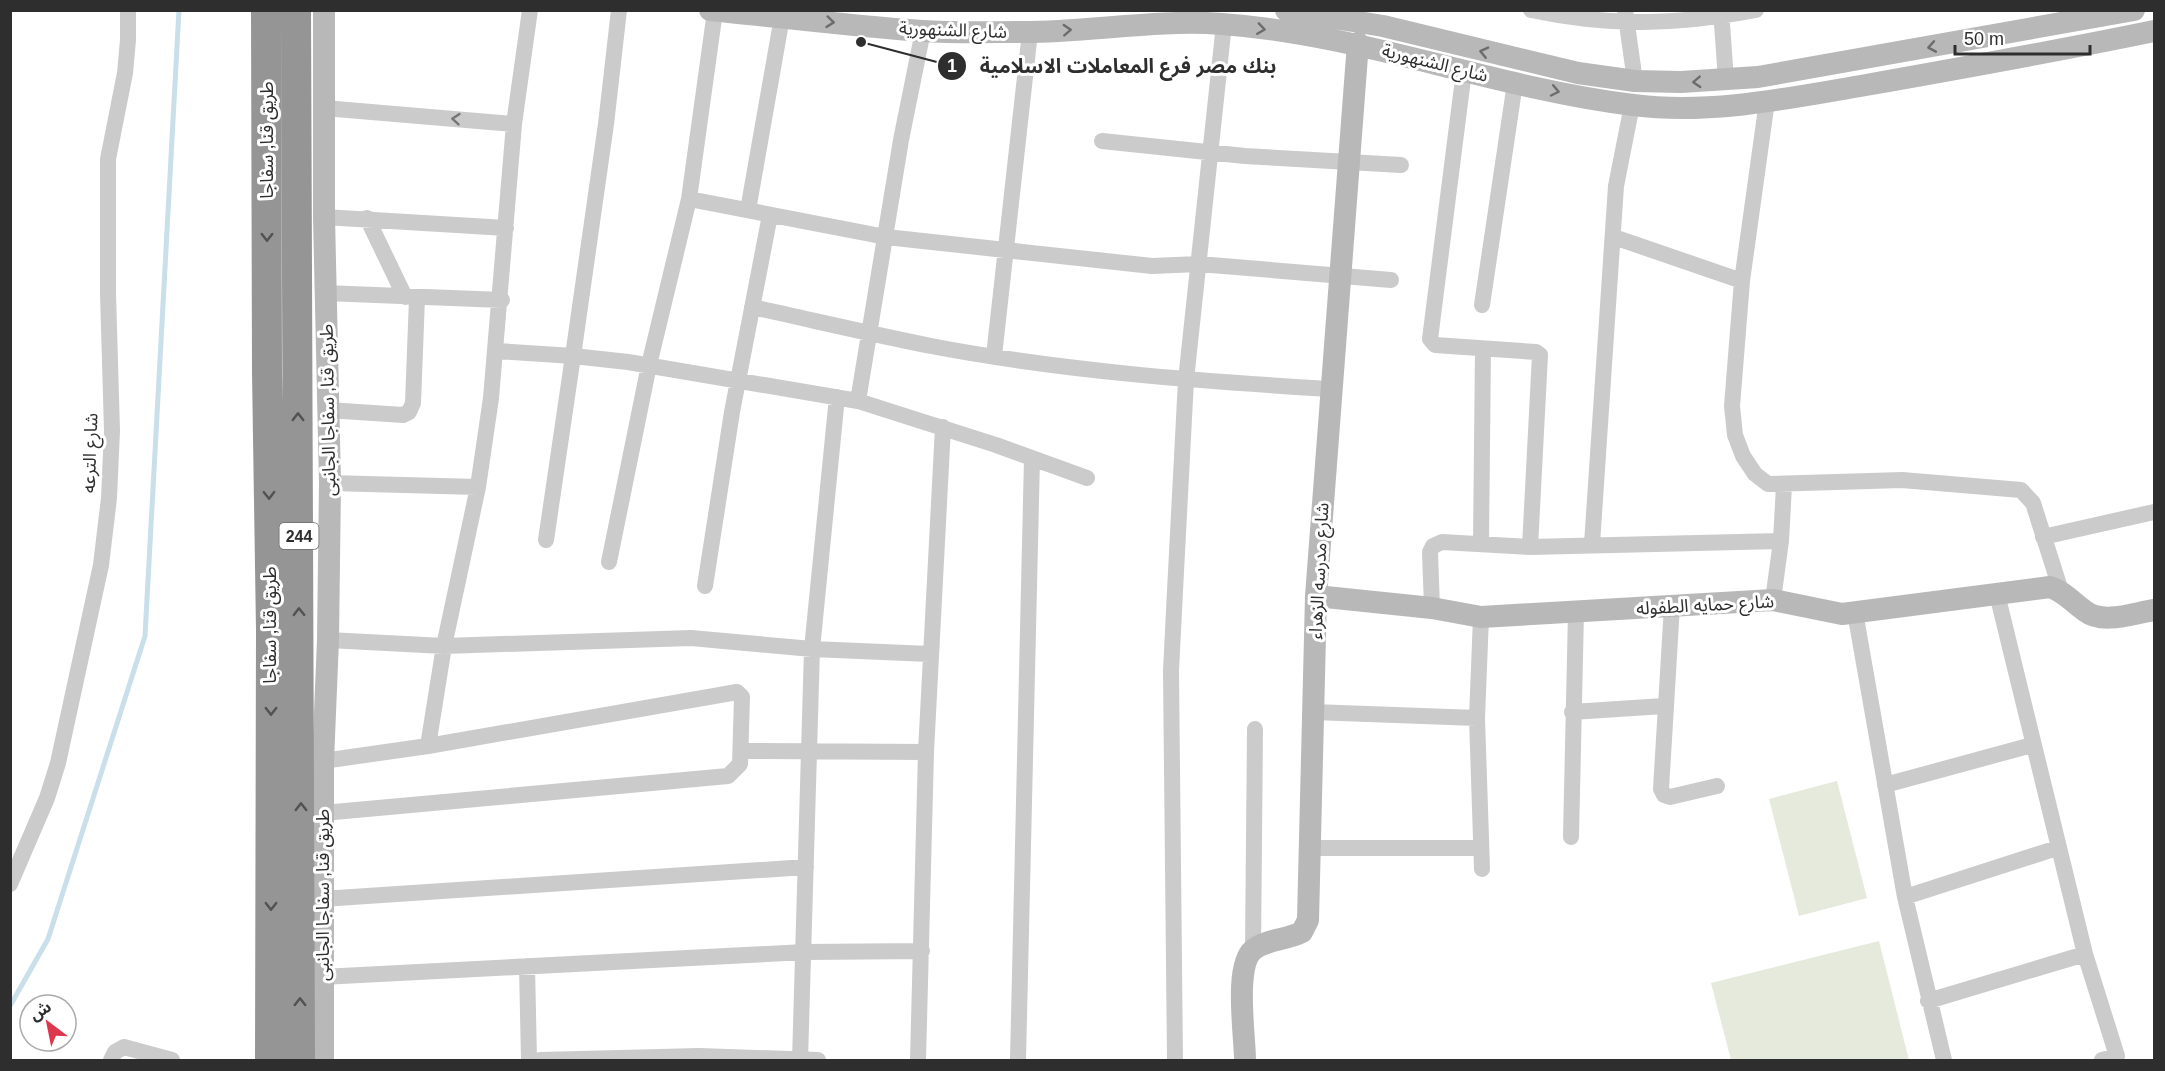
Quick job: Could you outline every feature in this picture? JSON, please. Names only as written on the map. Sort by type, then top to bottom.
[{"type":"highway","name":"طريق قنا, سفاجا","points":[[266,10],[267,372],[271,630],[270,1060]]},
{"type":"highway","points":[[267,92],[279,78],[284,62],[283,10]]},
{"type":"highway","name":"طريق قنا, سفاجا","points":[[296,10],[300,1060]]},
{"type":"street","name":"شارع الترعه","points":[[10,884],[58,764],[101,565],[109,498],[112,431],[108,293],[108,159],[125,73],[128,10]]},
{"type":"street","name":"طريق قنا, سفاجا الجانبى","points":[[323,1060],[323,761],[328,640],[330,483],[324,217],[324,10]]},
{"type":"street","points":[[428,746],[444,646],[478,487],[497,351],[514,124],[530,10]]},
{"type":"street","points":[[546,540],[606,124],[619,10]]},
{"type":"street","name":"شارع الشنهورية","points":[[710,10],[923,31],[1030,32],[1152,24],[1224,24],[1358,44],[1515,83],[1632,105],[1678,109],[1767,101],[2046,54],[2154,31]]},
{"type":"street","name":"شارع الشنهورية","points":[[1286,10],[1384,18],[1566,71],[1635,81],[1726,80],[1777,74],[2080,16],[2134,10]]},
{"type":"street","points":[[1531,10],[1569,18],[1721,14],[1756,10]]},
{"type":"street","points":[[609,562],[650,365],[689,199],[715,11]]},
{"type":"street","points":[[1721,14],[1726,80]]},
{"type":"street","points":[[748,210],[782,17]]},
{"type":"street","points":[[1625,17],[1635,81]]},
{"type":"street","points":[[1175,1060],[1171,671],[1186,380],[1213,153],[1224,24]]},
{"type":"street","points":[[858,401],[901,140],[923,31]]},
{"type":"street","points":[[994,356],[1030,32]]},
{"type":"street","name":"شارع مدرسه الزهراء","points":[[1253,950],[1295,936],[1306,927],[1316,596],[1330,388],[1358,44]]},
{"type":"street","points":[[1464,71],[1430,339],[1435,345],[1536,352],[1540,355],[1530,547]]},
{"type":"street","points":[[1482,305],[1515,83]]},
{"type":"street","points":[[1767,101],[1742,281],[1732,406],[1735,435],[1743,456],[1755,474],[1768,484],[1784,485],[1902,480],[2021,490],[2033,503],[2061,591],[2094,616],[2104,618],[2154,610]]},
{"type":"street","points":[[1592,544],[1616,186],[1632,105]]},
{"type":"street","points":[[324,108],[514,124]]},
{"type":"street","points":[[1102,141],[1213,153],[1401,165]]},
{"type":"street","points":[[689,199],[886,237],[1152,266],[1199,264],[1391,280]]},
{"type":"street","points":[[705,586],[738,382],[770,215]]},
{"type":"street","points":[[324,217],[506,228]]},
{"type":"street","points":[[328,410],[403,415],[409,412],[413,403],[411,298],[367,218]]},
{"type":"street","points":[[1614,237],[1742,281]]},
{"type":"street","points":[[325,293],[501,300]]},
{"type":"street","points":[[752,308],[994,356],[1186,380],[1330,388]]},
{"type":"street","points":[[1481,542],[1483,350]]},
{"type":"street","points":[[497,351],[573,356],[650,365],[858,401],[943,427],[1087,478]]},
{"type":"street","points":[[800,1060],[805,952],[812,649],[837,397]]},
{"type":"street","points":[[918,1060],[926,752],[943,427]]},
{"type":"street","points":[[1018,1060],[1032,458]]},
{"type":"street","points":[[330,483],[478,487]]},
{"type":"street","points":[[1773,600],[1781,541],[1784,485]]},
{"type":"street","points":[[2043,537],[2154,512]]},
{"type":"street","points":[[1432,608],[1430,552],[1433,546],[1442,542],[1481,542],[1530,547],[1781,541]]},
{"type":"street","name":"شارع حمايه الطفوله","points":[[1316,596],[1432,608],[1481,617],[1773,600],[1829,614],[2038,587],[2061,591]]},
{"type":"street","points":[[1997,594],[2032,745],[2112,1059]]},
{"type":"street","points":[[1672,606],[1664,706],[1661,789],[1664,795],[1670,797],[1717,786]]},
{"type":"street","points":[[1571,837],[1575,612]]},
{"type":"street","points":[[1855,612],[1905,897],[1928,1001],[1944,1060]]},
{"type":"street","points":[[1481,617],[1478,718],[1482,869]]},
{"type":"street","points":[[328,640],[444,646],[691,638],[812,649],[930,654]]},
{"type":"street","points":[[323,761],[428,746],[737,692],[742,697],[740,764],[728,776],[323,813]]},
{"type":"street","points":[[1572,712],[1664,706]]},
{"type":"street","points":[[1313,712],[1478,718]]},
{"type":"street","points":[[1245,1060],[1243,976],[1245,962],[1253,950],[1255,729]]},
{"type":"street","points":[[1885,785],[2032,745]]},
{"type":"street","points":[[741,751],[926,752]]},
{"type":"street","points":[[1310,848],[1480,848]]},
{"type":"street","points":[[1905,897],[2058,848]]},
{"type":"street","points":[[322,899],[806,867]]},
{"type":"street","points":[[322,977],[805,952],[922,951]]},
{"type":"street","points":[[1928,1001],[2085,954]]},
{"type":"street","points":[[528,966],[529,1060]]},
{"type":"street","points":[[111,1060],[115,1052],[124,1047],[172,1060]]},
{"type":"street","points":[[540,1060],[699,1058],[818,1060]]},
{"type":"shaded area","points":[[1837,781],[1867,898],[1799,916],[1769,799]]},
{"type":"shaded area","points":[[1879,941],[1909,1060],[1731,1060],[1711,983]]},
{"type":"waterway","points":[[10,1006],[48,939],[145,636],[179,10]]},
{"type":"place","name":"بنك مصر فرع المعاملات الاسلامية","points":[[861,42]]}]
